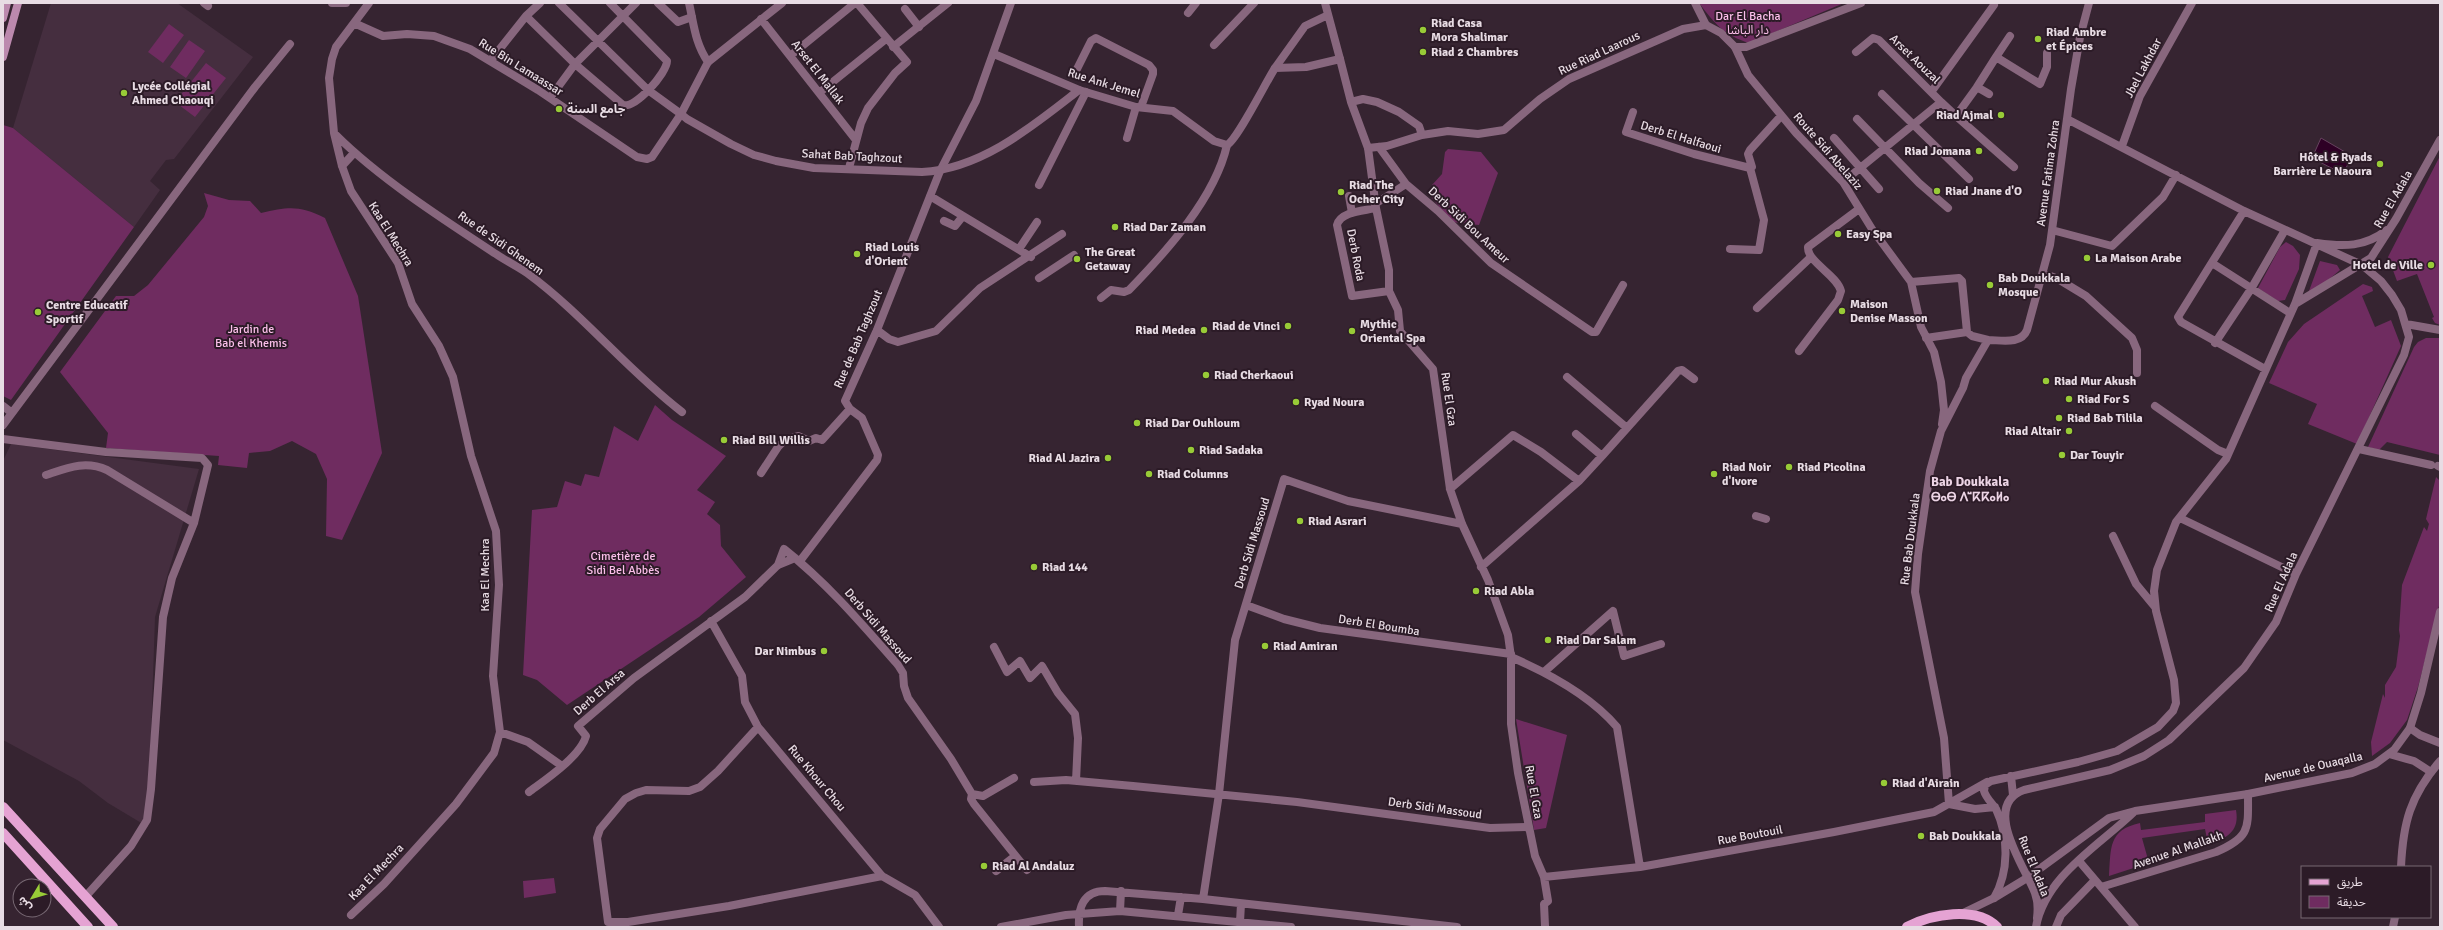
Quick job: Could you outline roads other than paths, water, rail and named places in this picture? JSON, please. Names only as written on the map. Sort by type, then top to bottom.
[{"type":"main road","points":[[3,18],[7,3]]},
{"type":"main road","points":[[3,57],[18,3]]},
{"type":"main road","points":[[3,807],[113,927]]},
{"type":"main road","points":[[3,833],[88,927]]},
{"type":"main road","points":[[1907,927],[1920,921],[1963,913],[1984,917],[1997,927]]},
{"type":"street","points":[[332,3],[346,3]]},
{"type":"street","name":"Kaa El Mechra","points":[[351,915],[384,884],[456,804],[494,753],[500,732],[493,676],[499,586],[496,531],[471,456],[453,377],[439,346],[412,304],[398,263],[351,192],[342,166],[334,133],[329,78],[330,65],[336,47],[369,3]]},
{"type":"street","points":[[491,60],[526,16],[540,3]]},
{"type":"street","name":"Sahat Bab Taghzout","points":[[559,3],[598,43],[648,90],[716,138],[754,155],[814,168],[940,171],[971,160],[1010,141],[1083,91]]},
{"type":"street","points":[[526,16],[575,64],[626,106],[634,103],[648,90],[665,69],[666,58],[610,3]]},
{"type":"street","points":[[550,98],[575,64],[598,43],[636,3]]},
{"type":"street","points":[[658,3],[678,22],[692,17]]},
{"type":"street","points":[[689,3],[699,49],[708,62]]},
{"type":"street","name":"Rue Bin Lamaassar","points":[[354,23],[383,36],[407,34],[434,36],[470,49],[491,60],[643,159],[647,160],[655,154],[681,114],[708,62],[782,3]]},
{"type":"street","points":[[790,56],[856,3],[907,62],[895,73],[870,105],[861,123],[849,168]]},
{"type":"street","points":[[893,47],[948,3]]},
{"type":"street","name":"Rue de Bab Taghzout","points":[[850,409],[845,401],[877,330],[940,171],[976,101],[1011,3]]},
{"type":"street","points":[[1188,13],[1196,3]]},
{"type":"street","points":[[1214,45],[1254,3]]},
{"type":"street","points":[[1325,3],[1351,102],[1368,148]]},
{"type":"street","points":[[1695,3],[1706,25],[1721,33],[1735,47],[1746,47],[1758,44],[1861,3]]},
{"type":"street","name":"Avenue Fatima Zohra","points":[[1988,340],[2016,341],[2025,334],[2044,273],[2052,230],[2080,37],[2089,3]]},
{"type":"street","name":"Jbel Lakhdar","points":[[2122,146],[2140,96],[2192,3]]},
{"type":"street","points":[[1932,91],[1994,5]]},
{"type":"street","points":[[905,9],[919,26]]},
{"type":"street","points":[[1101,298],[1111,290],[1124,292],[1129,290],[1187,225],[1197,210],[1221,162],[1227,145],[1236,137],[1256,99],[1275,68],[1305,26],[1328,14]]},
{"type":"street","name":"Arset El Mallak","points":[[761,19],[856,140]]},
{"type":"street","name":"Rue Riad Laarous","points":[[1368,148],[1379,147],[1422,135],[1448,131],[1478,134],[1504,130],[1540,98],[1583,72],[1683,29],[1706,25]]},
{"type":"street","points":[[1956,116],[2010,36]]},
{"type":"street","points":[[1077,69],[1091,41],[1096,38],[1149,65],[1153,70],[1153,74],[1138,107],[1127,138]]},
{"type":"street","name":"Arset Aouzal","points":[[1856,52],[1873,38],[1879,40],[1932,91],[1940,102],[2014,167]]},
{"type":"street","points":[[819,93],[886,39]]},
{"type":"street","points":[[3,425],[255,87],[290,44]]},
{"type":"street","name":"Route Sidi Abelaziz","points":[[1735,47],[1748,75],[1781,116],[1843,182],[1857,202],[1859,209],[1911,282],[1921,327],[1934,352],[1941,382],[1944,410],[1941,431]]},
{"type":"street","points":[[1996,57],[2040,84],[2047,67],[2048,53]]},
{"type":"street","name":"Rue Ank Jemel","points":[[994,54],[1083,91],[1138,107],[1173,111],[1214,141],[1227,145]]},
{"type":"street","points":[[1275,68],[1306,67],[1340,59]]},
{"type":"street","points":[[1977,87],[1989,94]]},
{"type":"street","points":[[1039,185],[1083,91]]},
{"type":"street","points":[[1882,94],[1969,179]]},
{"type":"street","points":[[1351,102],[1363,99],[1399,112],[1419,126],[1422,135]]},
{"type":"street","name":"Arset Aouzal","points":[[1843,182],[1887,148],[1940,102]]},
{"type":"street","name":"Derb El Halfaoui","points":[[1633,112],[1626,132],[1694,154],[1750,168]]},
{"type":"street","points":[[1730,249],[1759,250],[1764,220],[1750,168],[1752,167],[1748,154],[1781,116]]},
{"type":"street","points":[[1857,119],[1881,145],[1887,148],[1919,182],[1948,208]]},
{"type":"street","points":[[2067,119],[2122,146],[2244,211],[2284,230],[2317,243],[2362,265]]},
{"type":"street","name":"Rue de Sidi Ghenem","points":[[334,133],[354,153],[485,247],[526,273],[587,325],[655,390],[682,412]]},
{"type":"street","points":[[1834,138],[1879,189]]},
{"type":"street","name":"Rue El Adala","points":[[2295,304],[2362,265],[2374,255],[2440,140]]},
{"type":"street","name":"Derb Sidi Bou Ameur","points":[[1379,147],[1406,184],[1496,268],[1592,332],[1596,332],[1623,285]]},
{"type":"street","name":"Rue El Gza","points":[[1368,148],[1376,206],[1389,270],[1389,291],[1398,310],[1400,331],[1433,369],[1450,489],[1462,524],[1503,618],[1511,656],[1511,724],[1529,827],[1539,868],[1544,877],[1548,900],[1544,904],[1545,927]]},
{"type":"street","points":[[342,166],[354,153]]},
{"type":"street","points":[[2052,230],[2112,246],[2163,197],[2176,175]]},
{"type":"street","points":[[1376,206],[1406,184]]},
{"type":"street","points":[[930,196],[1019,248],[1031,257]]},
{"type":"street","name":"Derb Roda","points":[[1349,196],[1352,213]]},
{"type":"street","name":"Derb Roda","points":[[1376,206],[1341,218],[1337,225],[1352,296],[1389,291]]},
{"type":"street","points":[[1798,351],[1838,300],[1841,291],[1836,282],[1811,257],[1807,248],[1810,244],[1859,209]]},
{"type":"street","points":[[2244,211],[2178,317],[2181,322],[2215,343],[2265,369]]},
{"type":"street","points":[[944,221],[954,226],[963,216]]},
{"type":"street","points":[[1019,248],[1038,222]]},
{"type":"street","points":[[2317,243],[2347,246],[2361,244],[2376,238],[2390,227]]},
{"type":"street","points":[[2215,343],[2251,289],[2284,230]]},
{"type":"street","points":[[877,330],[890,339],[898,342],[936,331],[980,288],[1031,257],[1062,234]]},
{"type":"street","points":[[1952,801],[1988,782],[2078,762],[2117,751],[2158,727],[2171,713],[2176,703],[2175,685],[2155,607],[2154,591],[2157,570],[2180,518],[2221,467],[2228,454],[2295,304],[2317,243]]},
{"type":"street","points":[[1039,278],[1074,255]]},
{"type":"street","points":[[1757,308],[1811,257]]},
{"type":"street","points":[[2212,264],[2290,313]]},
{"type":"street","name":"Rue El Adala","points":[[2037,925],[2036,899],[2013,851],[2006,810],[2008,800],[2013,795],[2024,790],[2124,765],[2169,740],[2235,678],[2254,655],[2276,622],[2296,574],[2359,449],[2406,351],[2409,340],[2406,324],[2392,295],[2381,281],[2362,265]]},
{"type":"street","points":[[2044,273],[2058,279],[2086,296],[2132,338],[2137,350],[2137,373]]},
{"type":"street","points":[[1911,282],[1957,277],[1961,279],[1967,332],[1972,336],[1988,340]]},
{"type":"street","points":[[2406,324],[2440,330]]},
{"type":"street","points":[[1926,338],[1967,332]]},
{"type":"street","name":"Rue Bab Doukkala","points":[[1952,801],[1944,738],[1915,592],[1918,554],[1930,471],[1941,431],[1963,388],[1966,378],[1988,340]]},
{"type":"street","points":[[1481,567],[1579,481],[1680,370],[1694,379]]},
{"type":"street","points":[[1567,377],[1627,428]]},
{"type":"street","points":[[3,406],[12,413]]},
{"type":"street","points":[[2154,406],[2218,450],[2228,454]]},
{"type":"street","points":[[711,621],[745,597],[778,565],[798,559],[878,460],[878,456],[862,418],[850,409],[823,439],[816,438],[809,441],[798,436],[785,440],[761,473]]},
{"type":"street","points":[[1576,434],[1602,456]]},
{"type":"street","points":[[1450,489],[1514,435],[1541,452],[1579,481]]},
{"type":"street","points":[[3,439],[106,452],[202,458],[207,462],[208,468],[194,523],[172,578],[163,617],[151,789],[147,820],[131,846],[86,896]]},
{"type":"street","points":[[2359,449],[2436,466]]},
{"type":"street","points":[[46,476],[67,468],[94,465],[107,470],[194,523]]},
{"type":"street","name":"Derb Sidi Massoud","points":[[1203,899],[1219,794],[1230,670],[1235,640],[1284,479],[1348,501],[1462,524]]},
{"type":"street","points":[[1756,516],[1766,519]]},
{"type":"street","points":[[2180,518],[2296,574]]},
{"type":"street","points":[[2113,536],[2136,584],[2155,607]]},
{"type":"street","name":"Derb Sidi Massoud","points":[[778,565],[784,549],[798,559],[826,585],[902,670],[908,698],[951,759],[972,794],[971,800],[1014,857],[1027,870]]},
{"type":"street","name":"Derb El Boumba","points":[[1246,605],[1284,619],[1320,628],[1511,656]]},
{"type":"street","points":[[1544,672],[1612,611],[1624,656],[1661,644]]},
{"type":"street","name":"Avenue de Ouaqalla","points":[[1963,913],[1994,898],[2027,878],[2109,818],[2135,811],[2248,794],[2358,771],[2375,764],[2389,754],[2403,740],[2410,728],[2421,693],[2440,612]]},
{"type":"street","name":"Rue Khour Chou","points":[[711,621],[742,676],[745,702],[758,727],[882,876],[914,895],[939,927]]},
{"type":"street","name":"Derb El Arsa","points":[[529,792],[562,766],[585,739],[585,733],[578,726],[634,678],[711,621]]},
{"type":"street","points":[[994,647],[1007,672],[1020,661],[1030,678],[1042,666],[1058,693],[1075,714],[1078,738],[1076,781]]},
{"type":"street","points":[[1511,656],[1544,672],[1577,693],[1610,718],[1616,727],[1640,867]]},
{"type":"street","points":[[758,727],[718,771],[700,787],[689,791],[646,790],[636,793],[625,799],[600,829],[597,838],[609,925],[729,906],[882,876]]},
{"type":"street","points":[[2410,728],[2420,735],[2440,743]]},
{"type":"street","points":[[500,732],[528,742],[562,766]]},
{"type":"street","points":[[2389,754],[2414,761],[2431,772]]},
{"type":"street","points":[[2401,866],[2402,840],[2406,822],[2414,802],[2431,772],[2440,761]]},
{"type":"street","name":"Rue El Adala","points":[[2011,776],[2013,795]]},
{"type":"street","points":[[972,794],[983,796],[1014,778]]},
{"type":"street","name":"Derb Sidi Massoud","points":[[1034,782],[1046,780],[1076,781],[1219,794],[1344,808],[1490,828],[1529,827]]},
{"type":"street","name":"Rue El Adala","points":[[1988,782],[1984,791],[1995,808],[2005,849],[2006,869],[2003,882],[1994,898]]},
{"type":"street","name":"Avenue Al Mallakh","points":[[2101,888],[2231,846],[2242,836],[2248,826],[2248,794]]},
{"type":"street","points":[[1952,801],[1976,809],[1995,808]]},
{"type":"street","name":"Rue Boutouil","points":[[1544,877],[1640,867],[1834,832],[1934,812],[1952,801]]},
{"type":"street","points":[[2037,925],[2045,904],[2057,885],[2079,861],[2135,811]]},
{"type":"street","points":[[996,871],[1014,857]]},
{"type":"street","points":[[2079,861],[2135,927]]},
{"type":"street","points":[[2056,927],[2061,915],[2095,880]]},
{"type":"street","points":[[1079,927],[1079,915],[1083,903],[1087,897],[1095,891],[1121,891],[1457,927]]},
{"type":"street","points":[[1120,911],[1121,891]]},
{"type":"street","points":[[1178,915],[1181,897]]},
{"type":"street","points":[[1240,922],[1241,904]]},
{"type":"street","points":[[1001,927],[1066,915],[1120,911],[1178,915],[1291,927]]},
{"type":"place","name":"Riad Casa Mora Shalimar","points":[[1423,30]]},
{"type":"place","name":"Riad Ambre et Épices","points":[[2038,39]]},
{"type":"place","name":"Riad 2 Chambres","points":[[1423,52]]},
{"type":"place","name":"Lycée Collégial Ahmed Chaouqi","points":[[124,93]]},
{"type":"place","name":"جامع السنة","points":[[559,109]]},
{"type":"place","name":"Riad Ajmal","points":[[2001,115]]},
{"type":"place","name":"Riad Jomana","points":[[1979,151]]},
{"type":"place","name":"Hôtel & Ryads Barrière Le Naoura","points":[[2380,164]]},
{"type":"place","name":"Riad Jnane d'O","points":[[1937,191]]},
{"type":"place","name":"Riad The Ocher City","points":[[1341,192]]},
{"type":"place","name":"Riad Dar Zaman","points":[[1115,227]]},
{"type":"place","name":"Easy Spa","points":[[1838,234]]},
{"type":"place","name":"Riad Louis d'Orient","points":[[857,254]]},
{"type":"place","name":"La Maison Arabe","points":[[2087,258]]},
{"type":"place","name":"The Great Getaway","points":[[1077,259]]},
{"type":"place","name":"Hotel de Ville","points":[[2431,265]]},
{"type":"place","name":"Bab Doukkala Mosque","points":[[1990,285]]},
{"type":"place","name":"Maison Denise Masson","points":[[1842,311]]},
{"type":"place","name":"Centre Educatif Sportif","points":[[38,312]]},
{"type":"place","name":"Riad de Vinci","points":[[1288,326]]},
{"type":"place","name":"Riad Medea","points":[[1204,330]]},
{"type":"place","name":"Mythic Oriental Spa","points":[[1352,331]]},
{"type":"place","name":"Riad Cherkaoui","points":[[1206,375]]},
{"type":"place","name":"Riad Mur Akush","points":[[2046,381]]},
{"type":"place","name":"Riad For S","points":[[2069,399]]},
{"type":"place","name":"Ryad Noura","points":[[1296,402]]},
{"type":"place","name":"Riad Bab Tilila","points":[[2059,418]]},
{"type":"place","name":"Riad Dar Ouhloum","points":[[1137,423]]},
{"type":"place","name":"Riad Altair","points":[[2069,431]]},
{"type":"place","name":"Riad Bill Willis","points":[[724,440]]},
{"type":"place","name":"Riad Sadaka","points":[[1191,450]]},
{"type":"place","name":"Dar Touyir","points":[[2062,455]]},
{"type":"place","name":"Riad Al Jazira","points":[[1108,458]]},
{"type":"place","name":"Riad Picolina","points":[[1789,467]]},
{"type":"place","name":"Riad Columns","points":[[1149,474]]},
{"type":"place","name":"Riad Noir d'Ivore","points":[[1714,474]]},
{"type":"place","name":"Riad Asrari","points":[[1300,521]]},
{"type":"place","name":"Riad 144","points":[[1034,567]]},
{"type":"place","name":"Riad Abla","points":[[1476,591]]},
{"type":"place","name":"Riad Dar Salam","points":[[1548,640]]},
{"type":"place","name":"Riad Amiran","points":[[1265,646]]},
{"type":"place","name":"Dar Nimbus","points":[[824,651]]},
{"type":"place","name":"Riad d'Airain","points":[[1884,783]]},
{"type":"place","name":"Bab Doukkala","points":[[1921,836]]},
{"type":"place","name":"Riad Al Andaluz","points":[[984,866]]},
{"type":"district","name":"Bab Doukkala ⴱⴰⴱ ⴷⵯⴽⴽⴰⵍⴰ","points":[[1970,488]]},
{"type":"park label","name":"Dar El Bacha دار الباشا","points":[[1748,23]]},
{"type":"park label","name":"Jardin de Bab el Khemis","points":[[251,336]]},
{"type":"park label","name":"Cimetière de Sidi Bel Abbès","points":[[623,563]]}]
